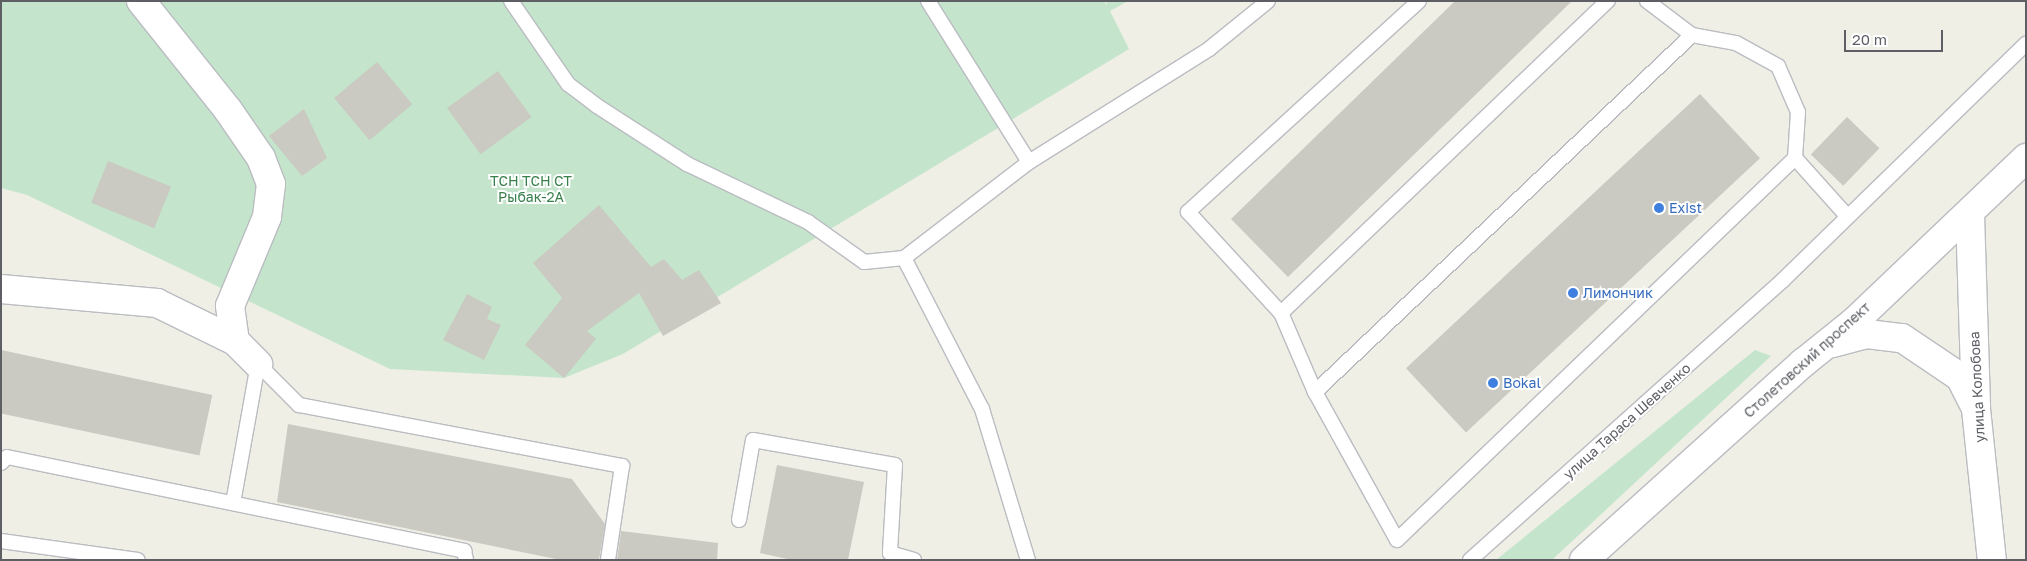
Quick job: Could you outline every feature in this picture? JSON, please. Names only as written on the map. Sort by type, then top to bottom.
[{"type":"street","points":[[142,1],[228,110],[261,158],[271,184],[266,217],[230,306],[235,341]]},
{"type":"street","name":"Столетовский проспект","points":[[1584,560],[1803,363],[1854,322],[1970,214],[2026,158]]},
{"type":"street","name":"улица Колобова","points":[[1970,214],[1976,409],[1992,560]]},
{"type":"street","points":[[1,289],[157,302],[235,341],[258,364]]},
{"type":"street","points":[[1803,363],[1832,343],[1867,334],[1902,338],[1960,377],[1976,409]]},
{"type":"lane","points":[[511,1],[568,84],[597,106],[687,164],[808,222],[864,262],[904,258],[1029,162],[1209,49],[1268,1]]},
{"type":"lane","points":[[928,1],[1029,162]]},
{"type":"lane","points":[[1419,1],[1188,212],[1281,312],[1315,392],[1397,540],[1795,158],[1798,112],[1778,66],[1736,43],[1692,35],[1647,1]]},
{"type":"lane","points":[[1281,312],[1608,1]]},
{"type":"lane","points":[[1315,392],[1692,35]]},
{"type":"lane","name":"улица Тараса Шевченко","points":[[1470,560],[1783,280],[2026,44]]},
{"type":"lane","points":[[1795,158],[1847,216]]},
{"type":"lane","points":[[904,258],[982,409],[1028,560]]},
{"type":"lane","points":[[233,504],[258,364]]},
{"type":"lane","points":[[258,364],[300,406],[622,466],[608,560]]},
{"type":"lane","points":[[738,520],[754,440],[895,465],[890,553],[914,560]]},
{"type":"lane","points":[[1,463],[7,457],[464,551],[466,560]]},
{"type":"lane","points":[[1,541],[138,560]]},
{"type":"green space","name":"ТСН ТСН СТ Рыбак-2А","points":[[1,1],[1104,1],[1107,6],[1106,1],[1128,1],[1110,11],[1129,49],[623,354],[564,378],[390,369],[27,195],[1,188]]},
{"type":"green space","points":[[1755,350],[1771,356],[1552,560],[1496,560]]},
{"type":"building","points":[[1455,1],[1572,1],[1288,277],[1231,219]]},
{"type":"building","points":[[377,62],[412,104],[369,140],[334,98]]},
{"type":"building","points":[[498,71],[532,117],[481,154],[447,108]]},
{"type":"building","points":[[1700,94],[1760,158],[1466,433],[1406,368]]},
{"type":"building","points":[[304,109],[327,158],[302,176],[269,136]]},
{"type":"building","points":[[1847,117],[1879,148],[1843,186],[1811,154]]},
{"type":"building","points":[[108,161],[171,186],[154,228],[91,203]]},
{"type":"building","points":[[599,205],[651,267],[664,259],[682,280],[699,270],[721,303],[663,336],[639,293],[587,331],[596,339],[564,378],[525,345],[562,298],[533,263]]},
{"type":"building","points":[[467,294],[492,307],[487,319],[501,325],[484,360],[443,340]]},
{"type":"building","points":[[1,350],[212,395],[199,456],[1,413]]},
{"type":"building","points":[[288,424],[572,479],[605,524],[599,560],[561,560],[277,502]]},
{"type":"building","points":[[777,465],[864,482],[848,560],[792,560],[760,553]]},
{"type":"building","points":[[621,531],[718,543],[717,560],[617,560]]},
{"type":"place","name":"Exist","points":[[1659,208]]},
{"type":"place","name":"Лимончик","points":[[1573,293]]},
{"type":"place","name":"Bokal","points":[[1493,383]]}]
